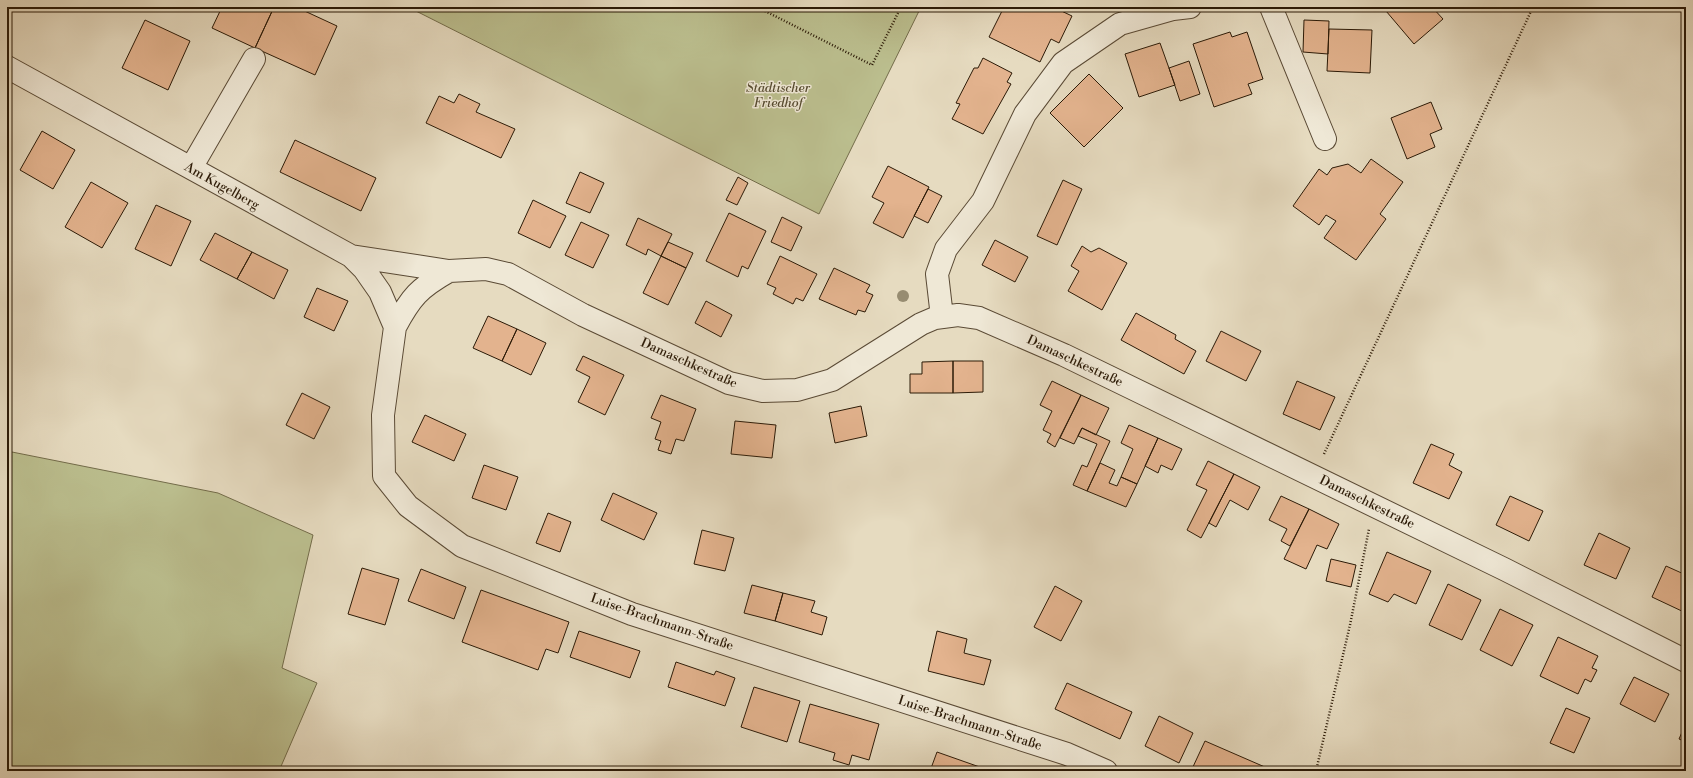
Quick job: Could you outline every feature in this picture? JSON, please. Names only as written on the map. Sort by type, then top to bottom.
[{"type":"street","points":[[942,317],[937,274],[946,249],[984,201],[1025,114],[1064,63],[1120,24],[1173,9],[1190,7]]},
{"type":"street","points":[[1270,7],[1325,139]]},
{"type":"street","points":[[191,168],[254,59]]},
{"type":"street","name":"Am Kugelberg","points":[[7,67],[350,256],[449,271]]},
{"type":"street","points":[[350,256],[364,269],[380,292],[395,327]]},
{"type":"street","name":"Damaschkestraße","points":[[449,271],[486,269],[508,274],[583,315],[729,383],[763,391],[797,390],[832,380],[921,324],[942,317],[958,315],[979,318],[1064,355],[1374,505],[1686,661]]},
{"type":"street","name":"Luise-Brachmann-Straße","points":[[449,271],[430,282],[412,298],[395,327],[383,415],[384,476],[408,506],[462,546],[632,614],[1067,754],[1106,771]]},
{"type":"path","points":[[757,7],[872,65],[901,7]]},
{"type":"path","points":[[1313,476],[1533,7]]},
{"type":"path","points":[[1316,771],[1350,625],[1374,505]]},
{"type":"green space","name":"Städtischer Friedhof","points":[[408,7],[921,7],[819,214]]},
{"type":"green space","points":[[7,451],[218,493],[313,535],[282,668],[317,683],[279,771],[7,771]]},
{"type":"building","points":[[222,7],[274,7],[255,48],[212,28]]},
{"type":"building","points":[[274,7],[296,7],[337,26],[315,75],[255,48]]},
{"type":"building","points":[[1004,7],[1053,7],[1072,16],[1059,43],[1051,39],[1040,62],[989,37]]},
{"type":"building","points":[[1391,7],[1432,7],[1443,19],[1414,44],[1386,11]]},
{"type":"building","points":[[145,20],[190,41],[168,90],[122,68]]},
{"type":"building","points":[[1304,20],[1329,21],[1328,54],[1303,52]]},
{"type":"building","points":[[1329,29],[1372,30],[1370,73],[1327,71]]},
{"type":"building","points":[[1230,32],[1232,37],[1247,32],[1263,79],[1248,84],[1252,94],[1214,107],[1193,44]]},
{"type":"building","points":[[1160,43],[1175,85],[1139,97],[1125,54]]},
{"type":"building","points":[[983,58],[1012,73],[1007,82],[1011,84],[983,134],[952,119],[960,104],[956,103],[974,68],[978,68]]},
{"type":"building","points":[[1189,61],[1200,94],[1180,101],[1169,68]]},
{"type":"building","points":[[1089,74],[1123,108],[1084,147],[1050,113]]},
{"type":"building","points":[[459,94],[480,104],[476,112],[515,129],[501,158],[426,123],[439,96],[454,103]]},
{"type":"building","points":[[1431,102],[1442,129],[1430,134],[1435,147],[1407,159],[1391,118]]},
{"type":"building","points":[[42,131],[75,150],[53,189],[20,170]]},
{"type":"building","points":[[295,140],[376,178],[361,211],[280,172]]},
{"type":"building","points":[[1371,159],[1403,182],[1380,214],[1386,219],[1356,260],[1324,238],[1336,221],[1326,215],[1319,225],[1293,206],[1319,169],[1327,175],[1332,168],[1348,164],[1361,173]]},
{"type":"building","points":[[888,166],[929,187],[903,238],[873,223],[884,203],[872,197]]},
{"type":"building","points":[[580,172],[604,183],[590,213],[566,203]]},
{"type":"building","points":[[738,177],[748,183],[737,205],[726,200]]},
{"type":"building","points":[[1063,180],[1082,189],[1057,245],[1037,236]]},
{"type":"building","points":[[91,182],[128,203],[102,248],[65,227]]},
{"type":"building","points":[[928,189],[942,196],[928,223],[914,216]]},
{"type":"building","points":[[533,200],[566,216],[550,248],[518,233]]},
{"type":"building","points":[[156,205],[191,221],[171,266],[135,249]]},
{"type":"building","points":[[729,213],[766,231],[748,269],[742,266],[738,277],[706,261]]},
{"type":"building","points":[[782,217],[802,227],[791,251],[771,242]]},
{"type":"building","points":[[638,218],[672,234],[661,256],[648,249],[646,255],[626,245]]},
{"type":"building","points":[[581,222],[609,235],[593,268],[565,255]]},
{"type":"building","points":[[215,233],[252,252],[237,279],[200,260]]},
{"type":"building","points":[[995,240],[1028,257],[1015,282],[982,265]]},
{"type":"building","points":[[668,242],[693,253],[686,268],[661,256]]},
{"type":"building","points":[[1082,246],[1091,252],[1099,248],[1127,263],[1102,310],[1068,291],[1079,271],[1071,266]]},
{"type":"building","points":[[252,252],[288,270],[274,299],[237,279]]},
{"type":"building","points":[[661,256],[686,268],[668,305],[643,293]]},
{"type":"building","points":[[780,256],[817,274],[803,301],[796,298],[793,304],[773,294],[776,288],[767,284]]},
{"type":"building","points":[[834,268],[870,285],[866,292],[873,295],[865,312],[858,310],[856,315],[819,299]]},
{"type":"building","points":[[317,288],[348,301],[334,331],[304,317]]},
{"type":"building","points":[[706,301],[732,315],[721,337],[695,323]]},
{"type":"building","points":[[1136,313],[1176,335],[1175,339],[1196,351],[1184,374],[1121,340]]},
{"type":"building","points":[[488,316],[517,329],[502,361],[473,348]]},
{"type":"building","points":[[517,329],[546,343],[531,375],[502,361]]},
{"type":"building","points":[[1221,331],[1261,351],[1246,381],[1206,361]]},
{"type":"building","points":[[583,356],[624,375],[605,415],[578,402],[590,377],[576,370]]},
{"type":"building","points":[[953,361],[953,393],[910,393],[910,374],[922,374],[922,362]]},
{"type":"building","points":[[953,361],[983,361],[983,392],[953,393]]},
{"type":"building","points":[[1052,381],[1081,395],[1055,447],[1047,442],[1051,434],[1043,430],[1052,411],[1040,405]]},
{"type":"building","points":[[1297,381],[1335,397],[1320,430],[1283,414]]},
{"type":"building","points":[[302,393],[330,407],[314,439],[286,425]]},
{"type":"building","points":[[661,395],[696,409],[684,441],[676,439],[671,454],[658,450],[661,441],[655,439],[661,422],[651,418]]},
{"type":"building","points":[[1081,395],[1109,408],[1096,435],[1082,428],[1074,444],[1060,438]]},
{"type":"building","points":[[861,406],[867,436],[835,443],[829,413]]},
{"type":"building","points":[[425,415],[466,434],[454,461],[412,442]]},
{"type":"building","points":[[735,421],[776,425],[772,458],[731,454]]},
{"type":"building","points":[[1129,425],[1158,438],[1137,484],[1121,477],[1133,449],[1121,443]]},
{"type":"building","points":[[1082,428],[1110,441],[1087,491],[1073,485],[1082,465],[1087,467],[1097,444],[1078,436]]},
{"type":"building","points":[[1158,438],[1182,449],[1172,470],[1161,465],[1158,473],[1145,466]]},
{"type":"building","points":[[1431,444],[1454,454],[1449,465],[1462,472],[1449,499],[1413,483]]},
{"type":"building","points":[[1208,461],[1234,474],[1201,538],[1187,530],[1207,490],[1196,485]]},
{"type":"building","points":[[1100,463],[1115,470],[1109,483],[1117,486],[1121,477],[1137,484],[1126,507],[1087,491]]},
{"type":"building","points":[[484,465],[518,477],[506,510],[472,498]]},
{"type":"building","points":[[1234,474],[1260,487],[1248,510],[1230,500],[1216,527],[1209,523]]},
{"type":"building","points":[[613,493],[657,513],[644,540],[601,520]]},
{"type":"building","points":[[1281,496],[1309,509],[1290,546],[1281,541],[1287,529],[1269,520]]},
{"type":"building","points":[[1510,496],[1543,511],[1529,541],[1496,525]]},
{"type":"building","points":[[1309,509],[1339,524],[1327,549],[1317,545],[1306,569],[1284,559]]},
{"type":"building","points":[[548,513],[571,522],[560,552],[536,543]]},
{"type":"building","points":[[702,530],[734,538],[725,571],[694,564]]},
{"type":"building","points":[[1599,533],[1630,548],[1616,579],[1584,565]]},
{"type":"building","points":[[1387,552],[1431,571],[1416,604],[1394,594],[1388,602],[1369,594]]},
{"type":"building","points":[[1331,559],[1356,565],[1351,587],[1326,581]]},
{"type":"building","points":[[1666,566],[1686,575],[1683,582],[1686,583],[1686,613],[1652,597]]},
{"type":"building","points":[[362,568],[399,579],[385,625],[348,614]]},
{"type":"building","points":[[421,569],[466,587],[454,619],[408,601]]},
{"type":"building","points":[[1448,584],[1481,600],[1462,640],[1429,625]]},
{"type":"building","points":[[752,585],[783,593],[775,621],[744,613]]},
{"type":"building","points":[[1055,586],[1082,601],[1061,641],[1034,627]]},
{"type":"building","points":[[481,590],[569,622],[558,653],[546,649],[538,670],[462,642]]},
{"type":"building","points":[[783,593],[815,601],[811,612],[827,617],[822,635],[775,621]]},
{"type":"building","points":[[1500,609],[1533,625],[1512,666],[1480,650]]},
{"type":"building","points":[[579,631],[640,651],[630,678],[570,657]]},
{"type":"building","points":[[937,631],[967,639],[964,653],[991,660],[984,685],[928,671]]},
{"type":"building","points":[[1558,637],[1598,656],[1592,668],[1597,670],[1591,682],[1585,679],[1578,694],[1540,676]]},
{"type":"building","points":[[676,662],[714,675],[716,671],[735,678],[725,706],[668,687]]},
{"type":"building","points":[[1634,677],[1669,694],[1655,722],[1620,704]]},
{"type":"building","points":[[1067,683],[1132,712],[1120,739],[1055,709]]},
{"type":"building","points":[[754,687],[800,701],[787,742],[741,727]]},
{"type":"building","points":[[810,704],[879,724],[869,760],[852,755],[849,765],[833,760],[835,753],[799,742]]},
{"type":"building","points":[[1566,708],[1590,718],[1574,753],[1550,743]]},
{"type":"building","points":[[1159,716],[1193,733],[1179,763],[1145,746]]},
{"type":"building","points":[[1686,723],[1686,742],[1679,739]]},
{"type":"building","points":[[1205,741],[1274,771],[1197,771],[1192,769]]},
{"type":"building","points":[[937,752],[991,771],[930,771]]}]
